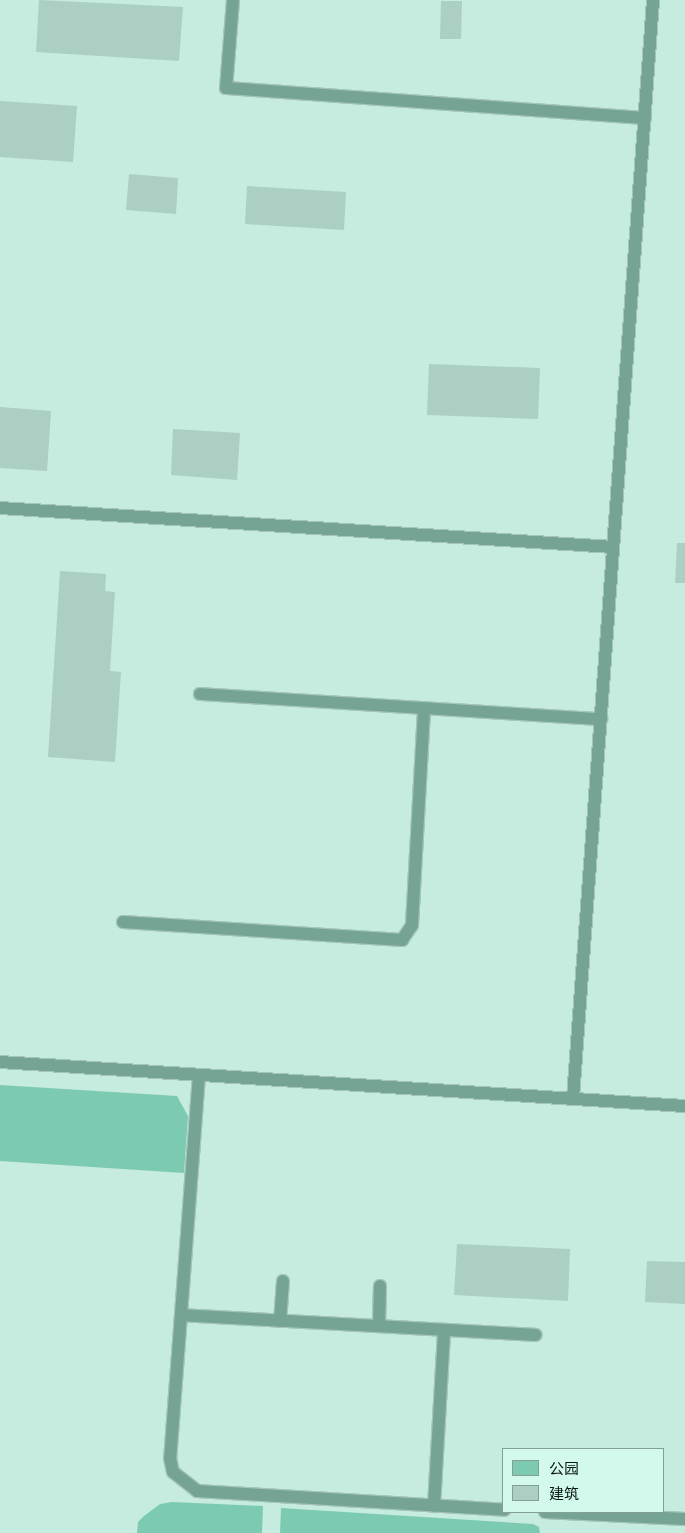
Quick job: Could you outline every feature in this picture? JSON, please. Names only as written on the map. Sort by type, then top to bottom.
[{"type":"lane","points":[[233,0],[226,88],[644,118]]},
{"type":"lane","points":[[573,1098],[653,0]]},
{"type":"lane","points":[[0,508],[613,547]]},
{"type":"lane","points":[[200,694],[600,719]]},
{"type":"lane","points":[[123,922],[402,940],[412,925],[424,708]]},
{"type":"lane","points":[[0,1062],[685,1106]]},
{"type":"lane","points":[[199,1075],[170,1458],[173,1472],[183,1483],[196,1491],[502,1510]]},
{"type":"lane","points":[[280,1321],[283,1281]]},
{"type":"lane","points":[[379,1326],[380,1286]]},
{"type":"lane","points":[[181,1316],[535,1335]]},
{"type":"lane","points":[[434,1506],[444,1330]]},
{"type":"lane","points":[[565,1513],[685,1519]]},
{"type":"green space","points":[[0,1085],[177,1096],[188,1116],[184,1173],[0,1161]]},
{"type":"green space","points":[[172,1502],[263,1506],[262,1533],[137,1533],[138,1522],[144,1516],[160,1504]]},
{"type":"green space","points":[[281,1508],[533,1524],[539,1527],[540,1533],[280,1533]]},
{"type":"building","points":[[39,0],[183,7],[179,61],[36,52]]},
{"type":"building","points":[[441,1],[462,1],[461,39],[440,39]]},
{"type":"building","points":[[0,101],[77,106],[73,162],[0,157]]},
{"type":"building","points":[[129,174],[178,178],[176,214],[126,210]]},
{"type":"building","points":[[247,186],[346,192],[344,230],[245,224]]},
{"type":"building","points":[[429,364],[540,368],[538,419],[427,415]]},
{"type":"building","points":[[0,407],[51,411],[47,471],[0,468]]},
{"type":"building","points":[[173,429],[240,433],[237,480],[171,475]]},
{"type":"building","points":[[677,543],[685,543],[685,583],[675,583]]},
{"type":"building","points":[[60,571],[106,574],[105,591],[115,592],[110,671],[121,672],[115,762],[48,757]]},
{"type":"building","points":[[457,1244],[570,1249],[568,1301],[454,1295]]},
{"type":"building","points":[[647,1261],[685,1262],[685,1304],[645,1302]]}]
